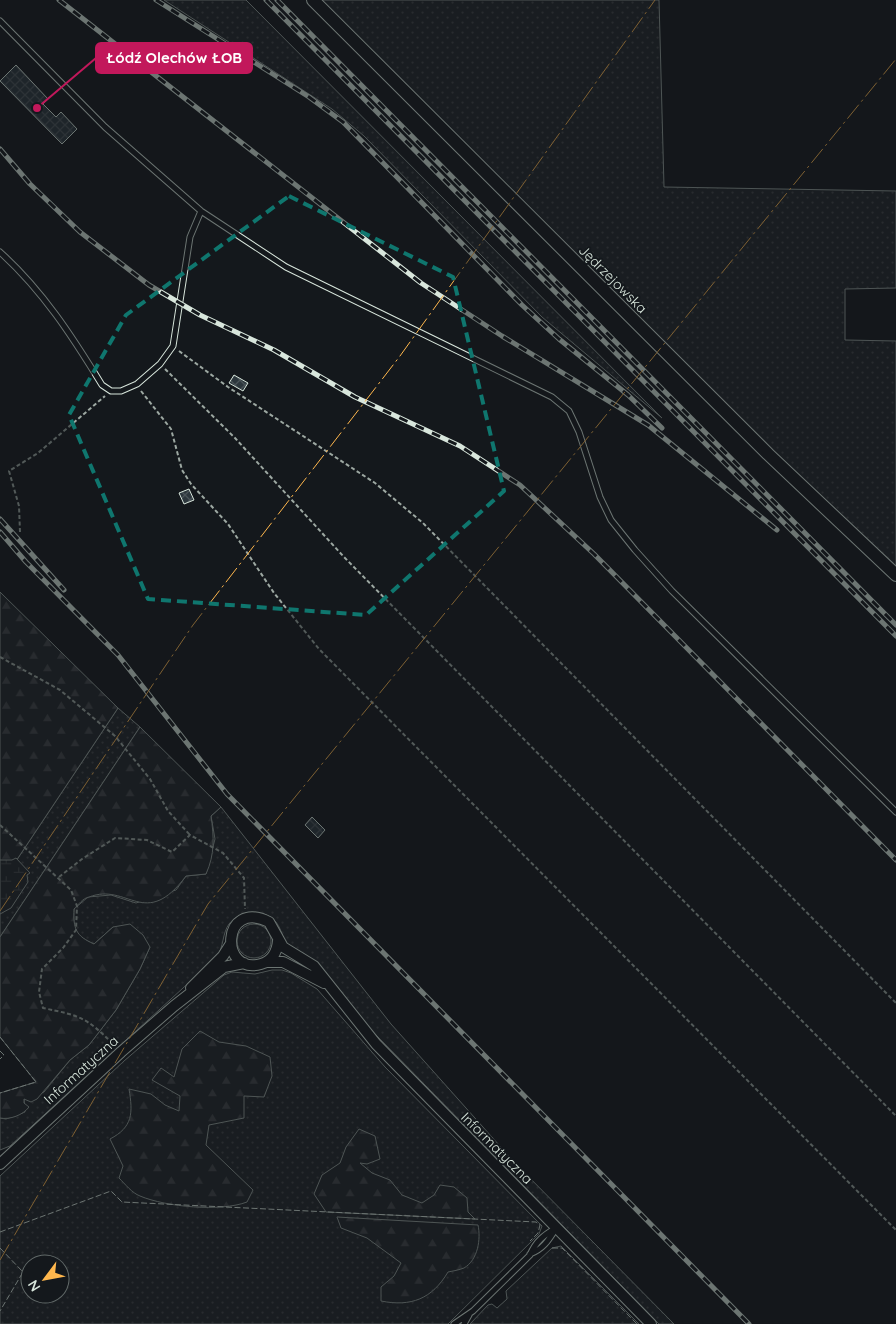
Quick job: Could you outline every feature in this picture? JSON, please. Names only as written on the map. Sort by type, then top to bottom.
[{"type":"street","name":"Jędrzejowska","points":[[313,0],[761,447],[896,575]]},
{"type":"street","name":"Informatyczna","points":[[174,1006],[223,956],[230,944],[234,928],[245,919],[261,918],[269,922],[277,933],[278,941],[289,952],[314,966],[376,1044],[651,1324]]},
{"type":"street","points":[[267,962],[277,950],[278,941]]},
{"type":"street","points":[[230,944],[237,958],[244,963]]},
{"type":"street","name":"Informatyczna","points":[[2,1161],[121,1052],[174,1006],[224,968],[244,963],[260,965],[267,962],[282,962],[329,986]]},
{"type":"lane","points":[[0,21],[105,128],[201,211],[286,267],[552,397],[569,411],[600,497],[612,520],[635,550],[672,591],[896,812]]},
{"type":"lane","points":[[0,252],[27,276],[66,326],[102,385],[111,391],[121,390],[137,384],[160,364],[173,346],[190,237],[201,211]]},
{"type":"lane","points":[[454,1324],[472,1311],[530,1255],[534,1245],[542,1237],[557,1228]]},
{"type":"lane","points":[[464,1324],[472,1311]]},
{"type":"path","points":[[173,346],[228,387],[375,483],[423,523],[896,1003]]},
{"type":"path","points":[[160,364],[235,438],[344,557],[896,1116]]},
{"type":"path","points":[[137,384],[171,429],[182,470],[191,484],[228,524],[274,593],[319,649],[896,1230]]},
{"type":"path","points":[[20,532],[19,506],[10,471],[38,453],[111,391]]},
{"type":"path","points":[[0,657],[60,690],[115,736],[150,779],[168,811],[190,835],[222,853],[244,878],[245,919]]},
{"type":"path","points":[[0,825],[71,890],[77,906],[76,930],[63,948],[42,968],[39,992],[43,1008],[82,1017],[96,1026],[121,1052]]},
{"type":"path","points":[[59,878],[82,859],[115,838],[147,840],[172,852],[190,835]]},
{"type":"highlighted area","points":[[289,196],[453,277],[504,491],[366,615],[148,599],[69,415],[126,315]]},
{"type":"green space","points":[[164,0],[246,0],[662,418],[542,317],[364,136],[332,109]]},
{"type":"green space","points":[[321,0],[659,0],[664,187],[896,191],[896,288],[845,289],[845,340],[896,341],[896,568],[802,480]]},
{"type":"green space","points":[[0,592],[118,708],[0,885]]},
{"type":"green space","points":[[118,708],[140,727],[0,937],[0,885]]},
{"type":"green space","points":[[140,727],[221,807],[211,816],[213,845],[209,867],[206,874],[186,876],[172,892],[159,900],[148,903],[137,902],[115,895],[103,894],[85,899],[74,909],[74,922],[79,935],[94,944],[113,927],[130,924],[143,935],[150,947],[140,969],[116,1010],[89,1045],[70,1060],[37,1099],[31,1102],[24,1099],[24,1103],[29,1107],[20,1115],[12,1118],[0,1118],[0,1093],[36,1082],[0,1037],[0,937]]},
{"type":"green space","points":[[221,807],[391,1024],[516,1164],[674,1324],[659,1324],[285,942],[277,923],[264,914],[245,913],[234,919],[227,928],[217,957],[10,1146],[0,1150],[0,1118],[6,1119],[25,1112],[24,1099],[44,1092],[70,1060],[89,1045],[116,1010],[140,969],[150,947],[113,927],[94,944],[87,941],[76,931],[74,909],[88,897],[111,895],[136,903],[176,890],[186,876],[206,874],[215,839],[211,816]]},
{"type":"green space","points":[[16,858],[30,873],[27,875],[28,882],[11,908],[0,914],[0,860]]},
{"type":"green space","points":[[254,924],[266,929],[271,941],[266,953],[254,958],[242,953],[237,941],[242,929]]},
{"type":"green space","points":[[282,970],[291,973],[317,989],[385,1067],[542,1226],[539,1234],[448,1324],[0,1324],[0,1176],[124,1061],[224,975],[232,972],[255,974]]},
{"type":"green space","points":[[200,1031],[219,1042],[246,1046],[270,1057],[272,1076],[264,1097],[244,1096],[244,1118],[209,1125],[206,1145],[253,1190],[247,1202],[236,1205],[194,1207],[164,1203],[137,1195],[119,1178],[123,1166],[110,1139],[123,1130],[130,1118],[129,1089],[151,1094],[165,1105],[179,1111],[180,1096],[152,1080],[161,1068],[174,1077],[182,1049]]},
{"type":"green space","points":[[359,1129],[375,1136],[380,1159],[367,1164],[360,1163],[372,1173],[390,1180],[402,1195],[422,1203],[434,1195],[440,1185],[454,1187],[467,1198],[468,1212],[475,1219],[326,1212],[314,1194],[322,1175],[340,1163],[346,1147]]},
{"type":"green space","points":[[337,1217],[478,1225],[477,1249],[473,1260],[469,1264],[462,1269],[448,1272],[428,1295],[411,1302],[392,1303],[381,1301],[381,1287],[394,1276],[401,1263],[367,1238],[341,1228]]},
{"type":"green space","points":[[561,1246],[639,1324],[470,1324],[488,1305],[492,1304],[497,1308],[507,1299],[506,1291],[552,1248]]},
{"type":"building","points":[[16,65],[48,99],[43,104],[56,117],[61,112],[77,129],[62,144],[0,81]]},
{"type":"building","points":[[234,375],[248,383],[243,391],[229,383]]},
{"type":"building","points":[[189,489],[194,500],[184,504],[179,493]]},
{"type":"building","points":[[312,817],[325,830],[318,838],[305,825]]},
{"type":"railway","points":[[59,0],[421,283],[502,336],[648,425],[777,530]]},
{"type":"railway","points":[[156,0],[309,97],[343,122],[522,305],[559,339],[628,395],[662,428]]},
{"type":"railway","points":[[266,0],[896,636]]},
{"type":"railway","points":[[277,0],[896,625]]},
{"type":"railway","points":[[0,149],[30,184],[80,232],[149,285],[200,315],[274,350],[355,397],[460,446],[520,485],[594,554],[896,860]]},
{"type":"railway","points":[[0,519],[64,590]]},
{"type":"railway","points":[[0,532],[26,562],[118,655],[227,794],[749,1324]]},
{"type":"fence","points":[[0,1037],[36,1082],[0,1093]]},
{"type":"fence","points":[[0,1051],[4,1055],[0,1059]]},
{"type":"fence","points":[[0,1232],[111,1191],[122,1202],[536,1222],[540,1225],[538,1233],[530,1241]]},
{"type":"fence","points":[[0,1248],[23,1272],[0,1311]]},
{"type":"fence","points":[[552,1248],[562,1248],[637,1324]]},
{"type":"power","points":[[0,911],[193,625],[400,356],[655,0]]},
{"type":"power","points":[[0,1260],[208,904],[896,59]]},
{"type":"place","name":"Łódź Olechów ŁOB","points":[[37,108]]}]
